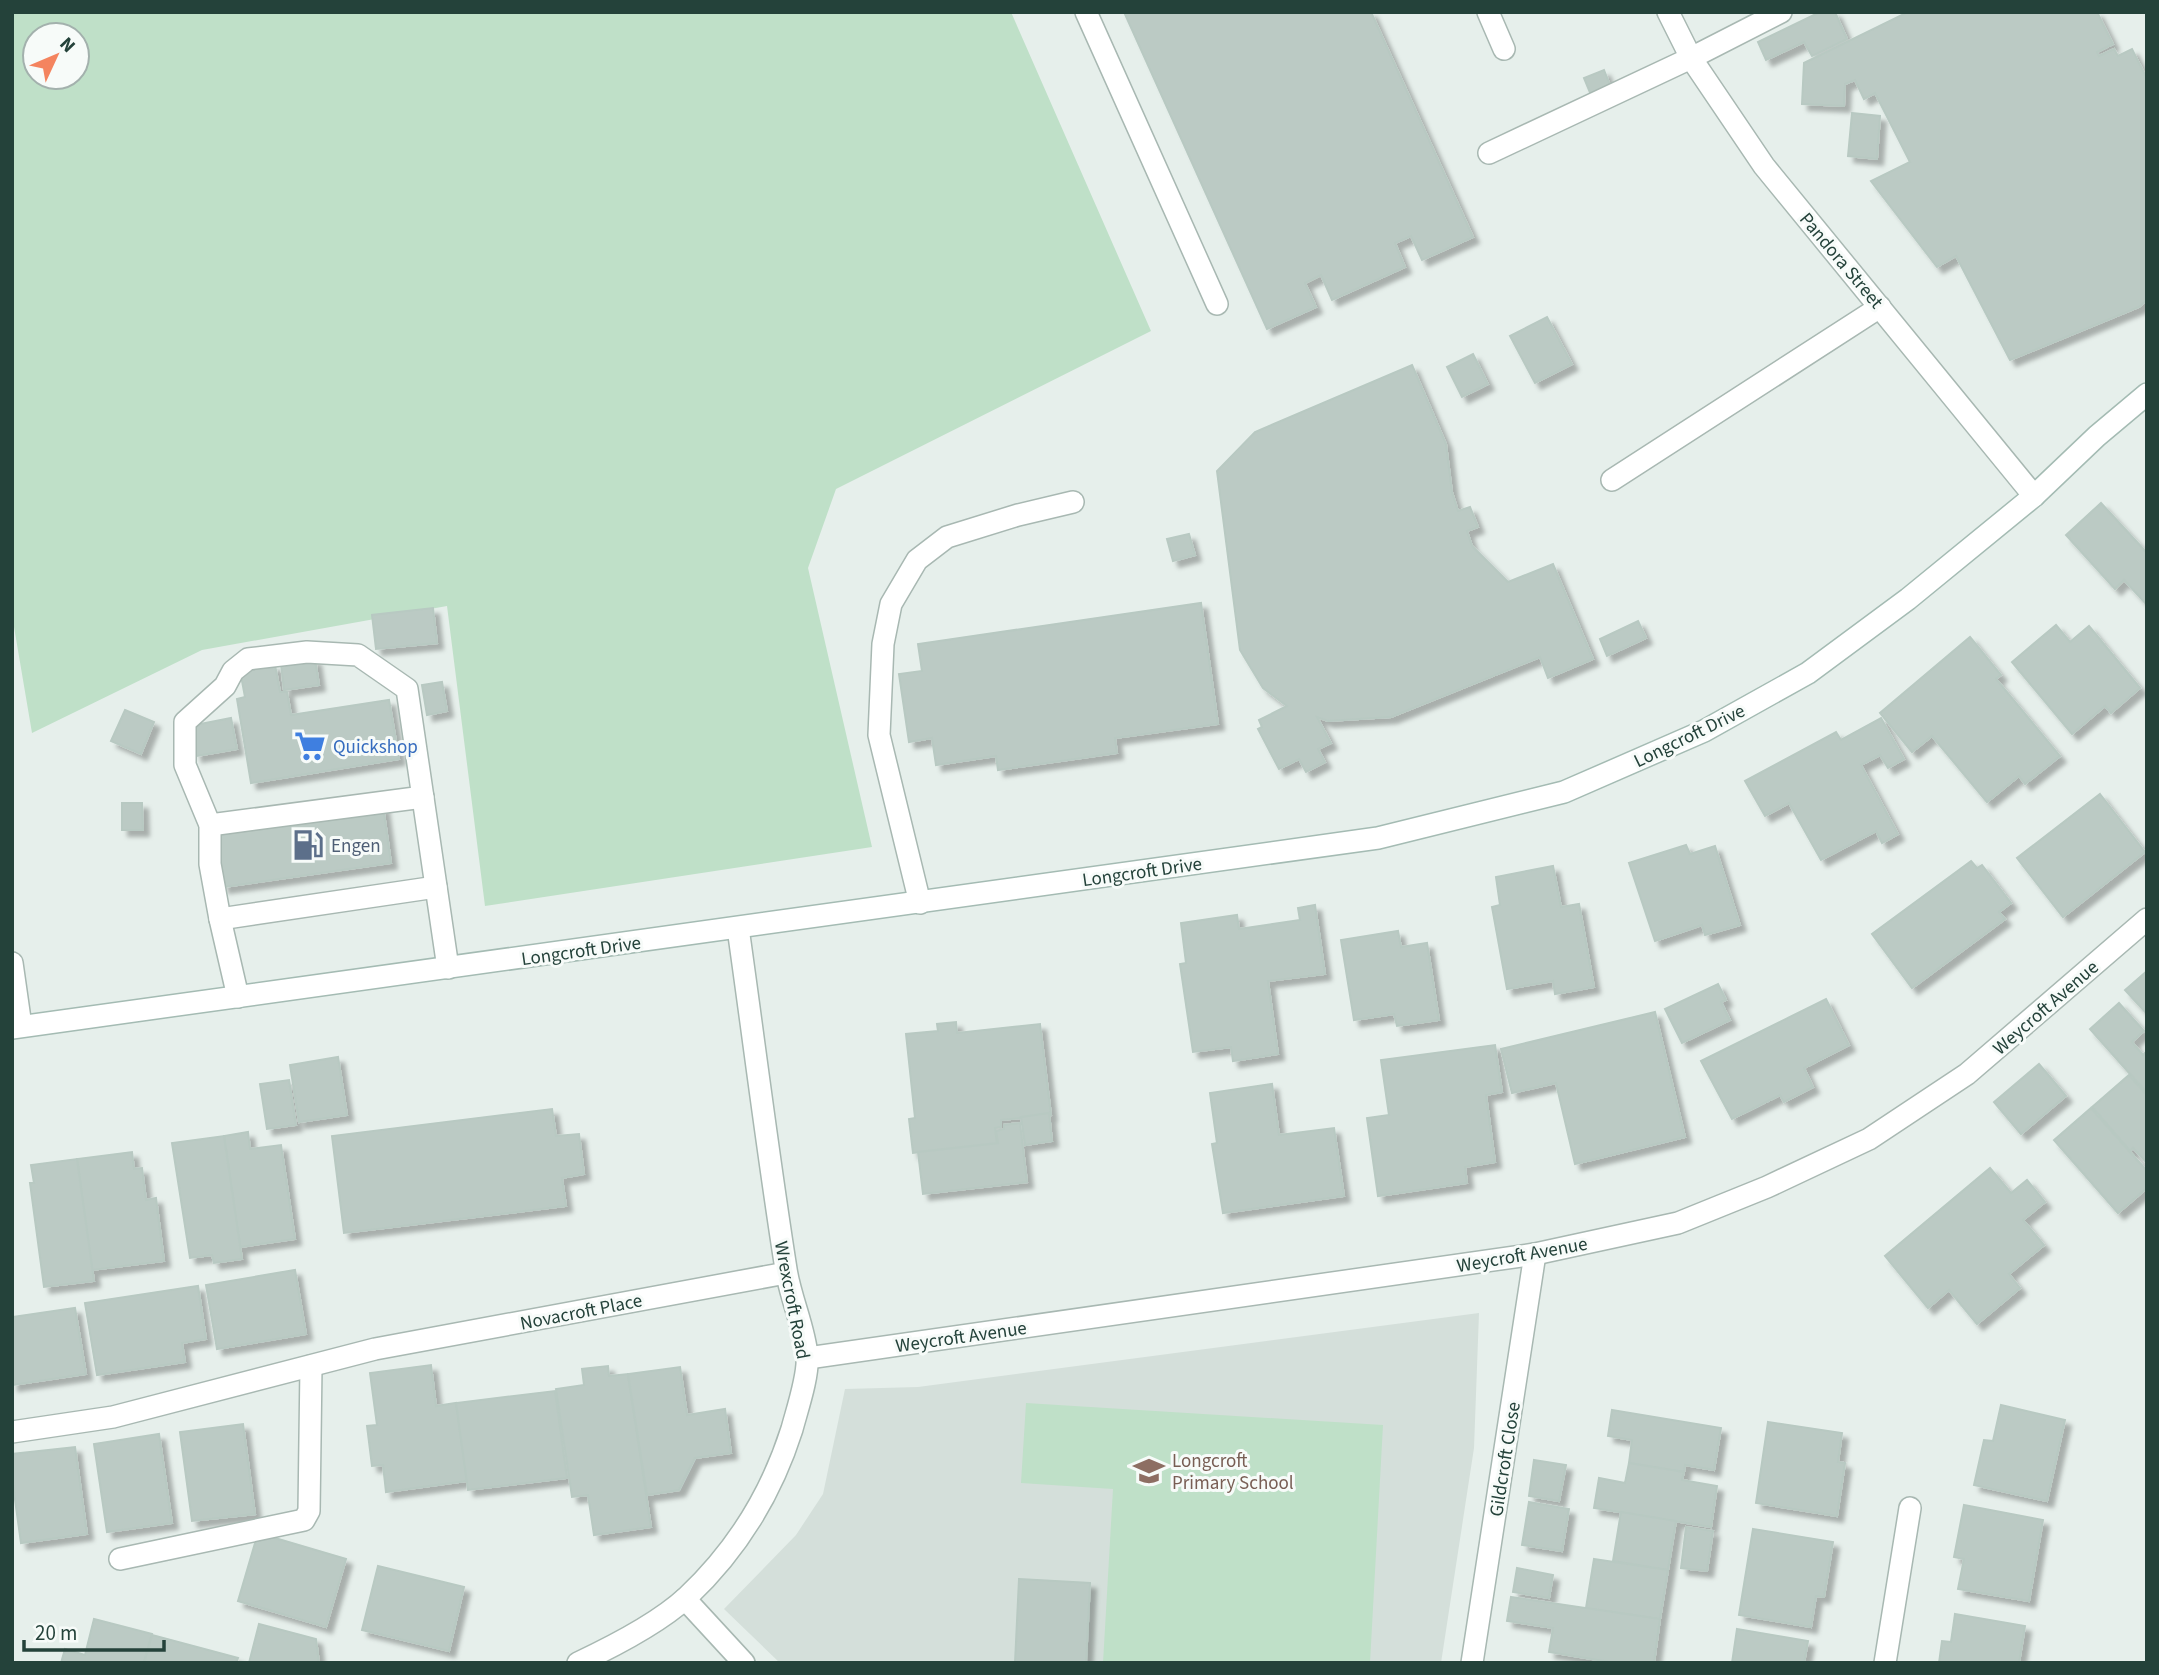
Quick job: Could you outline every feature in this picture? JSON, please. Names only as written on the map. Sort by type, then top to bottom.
[{"type":"street","points":[[1086,12],[1217,303]]},
{"type":"street","points":[[1488,12],[1504,49]]},
{"type":"street","name":"Pandora Street","points":[[1668,12],[1691,58],[1764,166],[2034,496]]},
{"type":"street","points":[[1489,153],[1691,58],[1781,12]]},
{"type":"street","points":[[1612,480],[1881,307]]},
{"type":"street","name":"Longcroft Drive","points":[[17,1027],[1378,838],[1564,792],[1704,732],[1808,673],[1908,599],[2034,496],[2097,436],[2147,394]]},
{"type":"street","points":[[920,903],[879,735],[883,645],[891,604],[917,560],[947,537],[1018,514],[1073,502]]},
{"type":"street","points":[[237,997],[219,919],[210,864],[210,824],[185,765],[185,722],[226,686],[233,671],[248,659],[307,652],[358,656],[407,690],[448,968]]},
{"type":"street","points":[[210,824],[423,797]]},
{"type":"street","points":[[219,919],[436,887]]},
{"type":"street","name":"Weycroft Avenue","points":[[808,1358],[1535,1254],[1678,1223],[1767,1187],[1869,1139],[1967,1074],[2147,919]]},
{"type":"street","name":"Wrexcroft Road","points":[[578,1663],[606,1650],[685,1599],[728,1553],[750,1524],[783,1456],[801,1399],[808,1358],[786,1273],[738,928]]},
{"type":"street","points":[[12,963],[17,1027]]},
{"type":"street","name":"Gildcroft Close","points":[[1472,1663],[1535,1254]]},
{"type":"street","name":"Novacroft Place","points":[[12,1432],[113,1417],[375,1349],[786,1273]]},
{"type":"street","points":[[120,1559],[304,1520],[309,1511],[311,1366]]},
{"type":"street","points":[[1885,1663],[1910,1508]]},
{"type":"street","points":[[685,1599],[744,1663]]},
{"type":"shaded area","name":"Longcroft Primary School","points":[[1479,1313],[1474,1448],[1441,1663],[780,1663],[724,1609],[796,1535],[823,1494],[845,1389],[918,1387]]},
{"type":"green space","points":[[12,12],[1011,12],[1151,331],[836,489],[808,568],[872,847],[485,906],[447,606],[202,650],[32,733],[12,615]]},
{"type":"green space","points":[[1026,1403],[1383,1425],[1370,1663],[1103,1663],[1113,1489],[1021,1483]]},
{"type":"building","points":[[1124,12],[1371,12],[1473,237],[1422,260],[1411,236],[1395,243],[1405,267],[1332,300],[1321,275],[1305,283],[1316,307],[1267,329]]},
{"type":"building","points":[[1820,12],[1835,12],[1847,39],[1812,56],[1804,42],[1766,60],[1758,42]]},
{"type":"building","points":[[1908,12],[2097,12],[2113,44],[2097,52],[2099,56],[2114,49],[2118,56],[2132,49],[2147,79],[2147,300],[2139,307],[2010,360],[1956,256],[1937,267],[1871,181],[1910,162],[1875,93],[1864,99],[1855,80],[1845,84],[1844,106],[1802,104],[1804,63]]},
{"type":"building","points":[[1604,70],[1611,88],[1591,95],[1584,78]]},
{"type":"building","points":[[1852,113],[1880,116],[1877,159],[1848,156]]},
{"type":"building","points":[[1547,317],[1572,364],[1535,383],[1510,336]]},
{"type":"building","points":[[1473,354],[1488,384],[1462,397],[1447,367]]},
{"type":"building","points":[[1412,365],[1446,444],[1452,492],[1458,511],[1470,507],[1478,527],[1467,531],[1472,546],[1508,582],[1553,564],[1593,659],[1548,678],[1540,657],[1391,717],[1328,721],[1317,717],[1331,743],[1318,749],[1325,762],[1306,772],[1299,759],[1279,769],[1258,729],[1262,727],[1259,720],[1287,706],[1263,688],[1240,650],[1217,471],[1255,432]]},
{"type":"building","points":[[2101,503],[2147,553],[2147,605],[2124,580],[2115,589],[2066,535]]},
{"type":"building","points":[[1189,534],[1195,555],[1173,561],[1167,539]]},
{"type":"building","points":[[1201,603],[1218,724],[1115,738],[1117,753],[998,770],[996,756],[936,765],[932,738],[909,742],[899,674],[922,671],[918,644]]},
{"type":"building","points":[[433,608],[437,643],[376,649],[372,615]]},
{"type":"building","points":[[1638,621],[1646,638],[1607,656],[1600,639]]},
{"type":"building","points":[[2056,625],[2070,642],[2089,626],[2140,688],[2111,713],[2105,706],[2072,734],[2012,662]]},
{"type":"building","points":[[1970,637],[2001,675],[1996,679],[2060,756],[2025,784],[2019,776],[1987,802],[1932,736],[1912,752],[1880,713]]},
{"type":"building","points":[[315,659],[319,685],[284,690],[281,664]]},
{"type":"building","points":[[275,665],[280,692],[287,692],[291,715],[389,700],[399,759],[251,783],[237,699],[245,697],[240,670]]},
{"type":"building","points":[[442,682],[447,711],[427,715],[422,685]]},
{"type":"building","points":[[125,710],[154,722],[141,754],[111,741]]},
{"type":"building","points":[[231,718],[237,749],[196,756],[190,726]]},
{"type":"building","points":[[1881,718],[1904,759],[1888,768],[1880,755],[1861,765],[1898,834],[1882,843],[1876,831],[1821,860],[1789,803],[1765,816],[1745,781],[1836,732],[1841,740]]},
{"type":"building","points":[[2100,794],[2145,852],[2063,917],[2017,858]]},
{"type":"building","points":[[122,803],[142,803],[143,830],[122,830]]},
{"type":"building","points":[[383,806],[391,863],[223,887],[215,831]]},
{"type":"building","points":[[1686,845],[1690,854],[1715,846],[1740,925],[1705,935],[1702,925],[1655,941],[1629,863]]},
{"type":"building","points":[[1971,861],[1977,868],[1982,865],[2011,903],[1999,912],[2005,919],[1912,988],[1872,934]]},
{"type":"building","points":[[1553,866],[1561,907],[1579,904],[1594,987],[1555,994],[1553,981],[1507,989],[1492,907],[1500,905],[1496,877]]},
{"type":"building","points":[[1315,905],[1325,974],[1268,981],[1278,1054],[1233,1061],[1231,1047],[1193,1052],[1180,964],[1186,963],[1181,923],[1237,915],[1239,929],[1300,920],[1298,908]]},
{"type":"building","points":[[1398,931],[1401,947],[1427,943],[1439,1020],[1397,1026],[1394,1014],[1354,1020],[1341,940]]},
{"type":"building","points":[[2147,971],[2147,1014],[2125,990]]},
{"type":"building","points":[[1718,984],[1726,1000],[1721,1002],[1730,1020],[1682,1043],[1665,1009]]},
{"type":"building","points":[[1826,999],[1849,1045],[1804,1068],[1813,1087],[1784,1102],[1780,1095],[1732,1119],[1701,1061]]},
{"type":"building","points":[[2119,1003],[2144,1031],[2132,1042],[2143,1055],[2147,1051],[2147,1093],[2090,1029]]},
{"type":"building","points":[[1655,1012],[1685,1137],[1575,1164],[1556,1083],[1512,1093],[1501,1049]]},
{"type":"building","points":[[956,1022],[957,1033],[1040,1024],[1051,1115],[1001,1120],[1001,1127],[995,1128],[997,1144],[913,1153],[909,1119],[915,1118],[906,1034],[938,1031],[937,1024]]},
{"type":"building","points":[[1495,1045],[1502,1092],[1486,1095],[1495,1162],[1465,1167],[1467,1183],[1378,1196],[1367,1118],[1389,1115],[1381,1060]]},
{"type":"building","points":[[338,1057],[347,1115],[299,1122],[290,1065]]},
{"type":"building","points":[[2039,1064],[2066,1096],[2021,1134],[1994,1102]]},
{"type":"building","points":[[2129,1075],[2147,1095],[2147,1163],[2133,1148],[2130,1151],[2092,1107]]},
{"type":"building","points":[[289,1080],[296,1125],[267,1129],[260,1084]]},
{"type":"building","points":[[1272,1084],[1279,1135],[1334,1128],[1344,1196],[1223,1213],[1212,1144],[1217,1143],[1210,1093]]},
{"type":"building","points":[[2091,1108],[2147,1171],[2147,1188],[2118,1213],[2054,1140]]},
{"type":"building","points":[[552,1109],[556,1136],[579,1134],[584,1174],[562,1178],[566,1206],[344,1233],[332,1136]]},
{"type":"building","points":[[1049,1113],[1052,1141],[1025,1145],[1021,1117]]},
{"type":"building","points":[[1020,1123],[1027,1182],[923,1194],[918,1152],[998,1143],[996,1131],[1004,1129],[1004,1125]]},
{"type":"building","points":[[248,1132],[250,1149],[281,1145],[295,1239],[240,1247],[224,1136]]},
{"type":"building","points":[[224,1136],[242,1259],[214,1263],[212,1255],[190,1258],[172,1143]]},
{"type":"building","points":[[132,1152],[134,1169],[142,1168],[146,1200],[156,1198],[164,1261],[92,1270],[77,1159]]},
{"type":"building","points":[[77,1159],[94,1281],[44,1287],[30,1183],[34,1183],[31,1165]]},
{"type":"building","points":[[1990,1168],[2011,1193],[2027,1180],[2045,1202],[2023,1220],[2044,1245],[2009,1274],[2020,1288],[1977,1324],[1949,1290],[1928,1308],[1885,1256]]},
{"type":"building","points":[[295,1270],[306,1334],[217,1349],[206,1285]]},
{"type":"building","points":[[198,1286],[206,1339],[182,1343],[185,1362],[97,1375],[85,1303]]},
{"type":"building","points":[[75,1308],[86,1374],[12,1385],[12,1317]]},
{"type":"building","points":[[431,1365],[436,1406],[456,1403],[467,1481],[386,1492],[383,1465],[372,1466],[367,1426],[377,1425],[370,1373]]},
{"type":"building","points":[[608,1366],[609,1376],[628,1374],[651,1527],[594,1535],[588,1495],[572,1497],[556,1389],[584,1385],[582,1369]]},
{"type":"building","points":[[680,1367],[687,1415],[725,1409],[731,1453],[695,1458],[679,1490],[647,1495],[628,1374]]},
{"type":"building","points":[[555,1391],[567,1478],[468,1490],[456,1403]]},
{"type":"building","points":[[2001,1405],[2065,1420],[2047,1501],[1974,1485],[1984,1440],[1993,1441]]},
{"type":"building","points":[[1612,1410],[1721,1428],[1714,1470],[1685,1465],[1684,1472],[1629,1463],[1632,1440],[1608,1436]]},
{"type":"building","points":[[1768,1422],[1842,1433],[1838,1462],[1845,1463],[1837,1516],[1756,1503]]},
{"type":"building","points":[[243,1424],[255,1514],[192,1521],[180,1432]]},
{"type":"building","points":[[159,1434],[172,1523],[107,1532],[94,1444]]},
{"type":"building","points":[[75,1447],[87,1534],[21,1543],[12,1478],[12,1454]]},
{"type":"building","points":[[1534,1460],[1566,1465],[1559,1501],[1529,1496]]},
{"type":"building","points":[[1629,1463],[1684,1472],[1682,1480],[1717,1486],[1711,1527],[1594,1508],[1599,1478],[1625,1483]]},
{"type":"building","points":[[1529,1502],[1569,1509],[1562,1551],[1522,1545]]},
{"type":"building","points":[[1964,1505],[2043,1520],[2029,1601],[1958,1589],[1964,1559],[1954,1557]]},
{"type":"building","points":[[1621,1512],[1676,1521],[1668,1570],[1613,1561]]},
{"type":"building","points":[[1686,1527],[1713,1531],[1707,1571],[1681,1568]]},
{"type":"building","points":[[1753,1529],[1833,1542],[1824,1597],[1816,1596],[1811,1627],[1739,1615]]},
{"type":"building","points":[[258,1533],[346,1559],[326,1627],[238,1601]]},
{"type":"building","points":[[1594,1559],[1668,1570],[1660,1619],[1586,1608]]},
{"type":"building","points":[[378,1566],[464,1587],[449,1651],[362,1630]]},
{"type":"building","points":[[1517,1568],[1553,1575],[1549,1598],[1513,1592]]},
{"type":"building","points":[[1019,1579],[1090,1583],[1086,1663],[1015,1663]]},
{"type":"building","points":[[1511,1597],[1660,1619],[1654,1663],[1616,1663],[1549,1652],[1553,1628],[1507,1621]]},
{"type":"building","points":[[1955,1614],[2025,1626],[2019,1663],[1939,1663],[1942,1641],[1951,1642]]},
{"type":"building","points":[[94,1619],[152,1634],[144,1663],[61,1663],[65,1649],[85,1655]]},
{"type":"building","points":[[259,1624],[316,1639],[319,1663],[249,1663]]},
{"type":"building","points":[[1737,1629],[1808,1641],[1804,1663],[1732,1663]]},
{"type":"building","points":[[152,1635],[238,1658],[236,1663],[144,1663]]},
{"type":"place","name":"Quickshop","points":[[310,746]]},
{"type":"place","name":"Engen","points":[[308,845]]},
{"type":"place","name":"Longcroft Primary School","points":[[1149,1471]]}]
